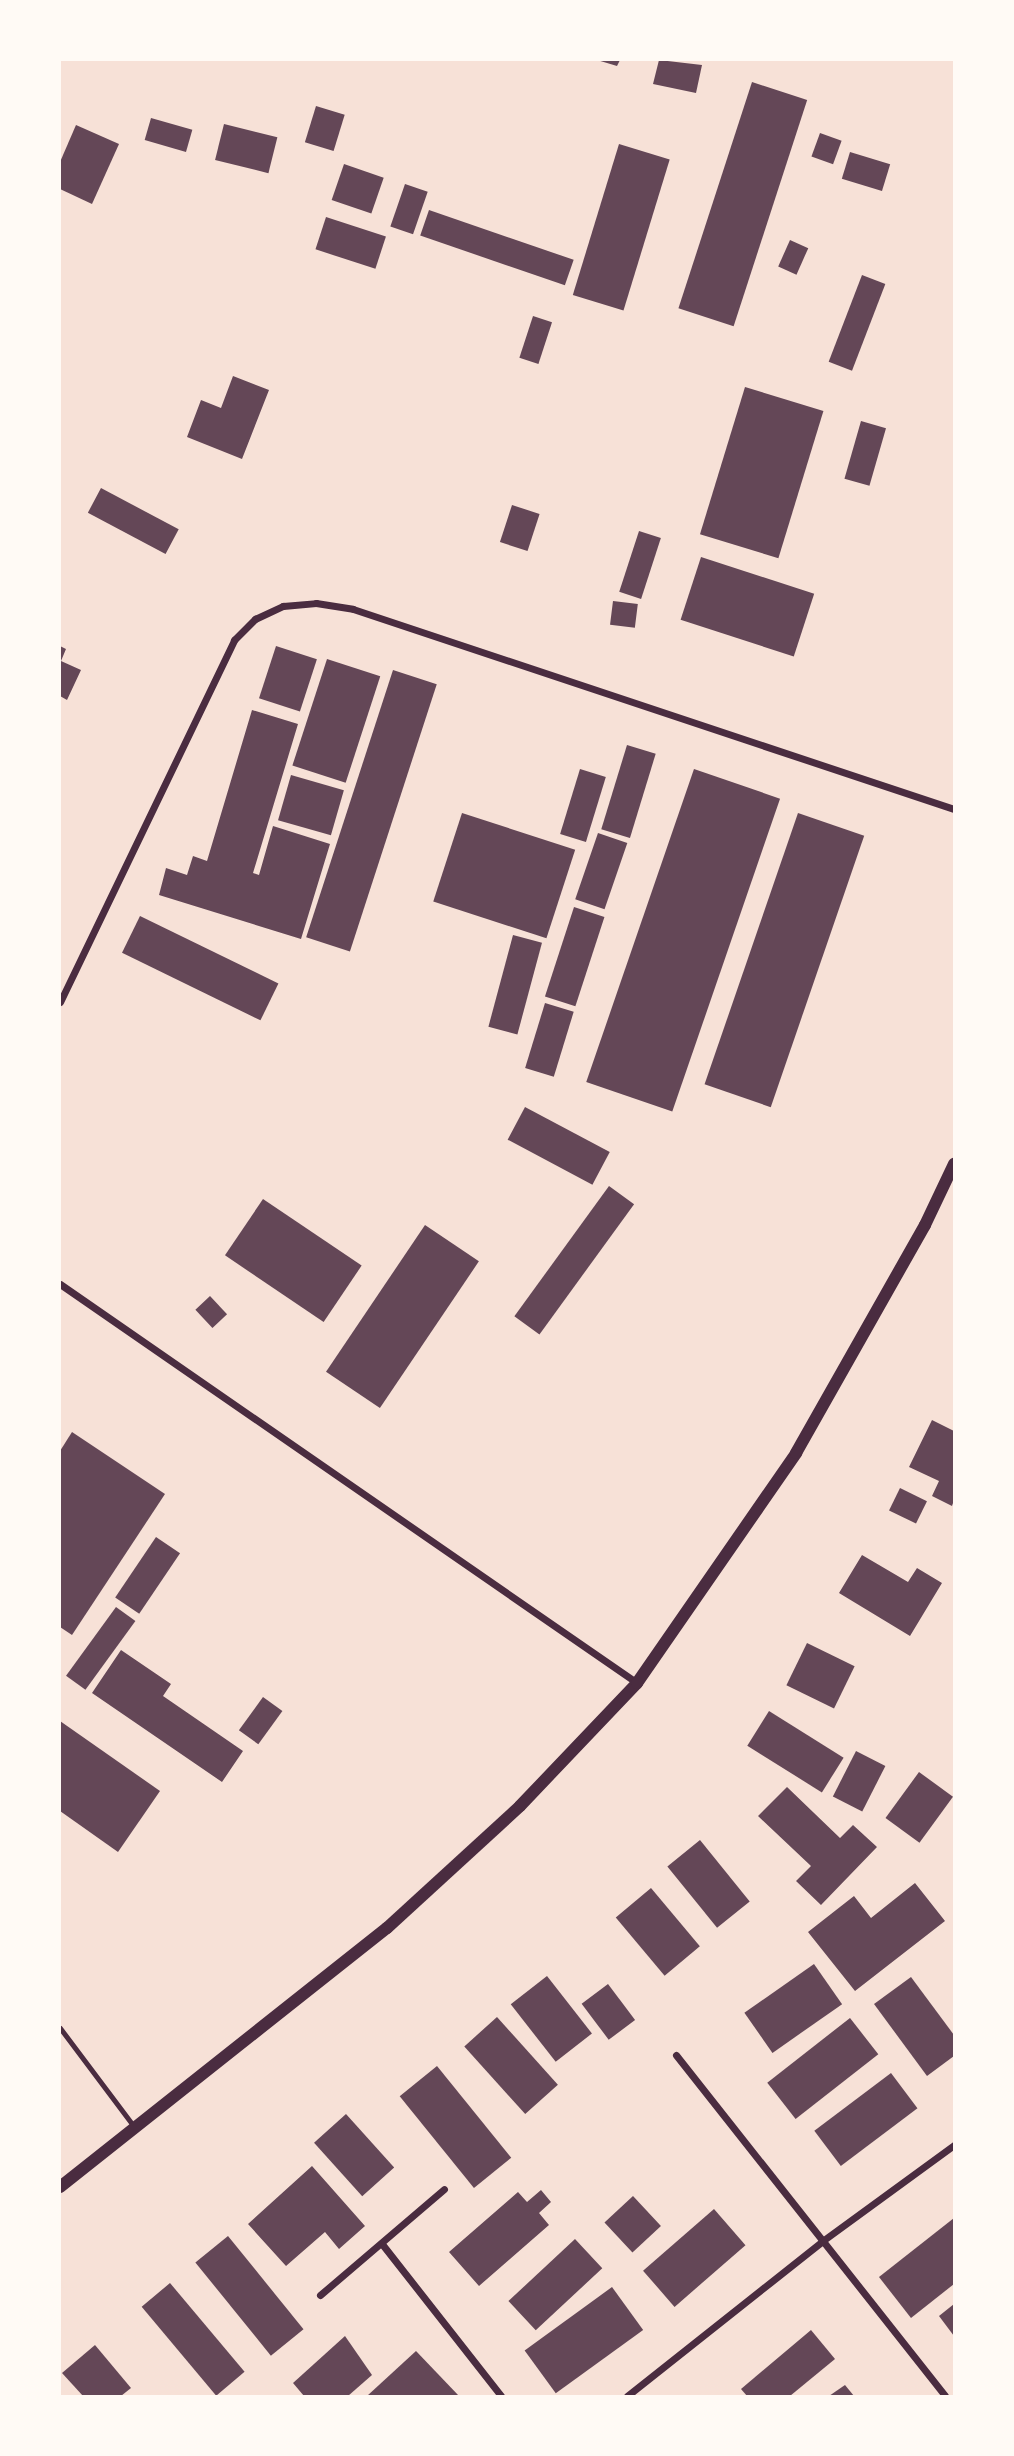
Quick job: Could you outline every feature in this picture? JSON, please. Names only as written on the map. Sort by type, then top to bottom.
[{"type":"street","points":[[60,1002],[234,640],[255,619],[283,606],[316,603],[353,609],[954,808]]},
{"type":"street","points":[[60,2187],[387,1928],[520,1806],[637,1683],[796,1453],[925,1225],[954,1164]]},
{"type":"street","points":[[60,1284],[637,1683]]},
{"type":"street","points":[[676,2055],[945,2396]]},
{"type":"street","points":[[627,2396],[821,2242],[954,2144]]},
{"type":"street","points":[[320,2295],[444,2189]]},
{"type":"street","points":[[382,2244],[501,2396]]},
{"type":"lane","points":[[60,2028],[135,2128]]},
{"type":"building","points":[[597,60],[620,60],[617,66]]},
{"type":"building","points":[[659,60],[702,65],[696,93],[653,84]]},
{"type":"building","points":[[752,82],[807,100],[734,326],[678,308]]},
{"type":"building","points":[[316,106],[345,115],[334,151],[305,142]]},
{"type":"building","points":[[151,118],[192,130],[186,152],[145,140]]},
{"type":"building","points":[[224,124],[277,137],[268,173],[215,160]]},
{"type":"building","points":[[76,125],[119,144],[92,204],[60,189],[60,162]]},
{"type":"building","points":[[820,133],[842,141],[833,164],[811,156]]},
{"type":"building","points":[[619,144],[670,159],[623,311],[573,295]]},
{"type":"building","points":[[850,152],[890,164],[882,191],[842,179]]},
{"type":"building","points":[[344,164],[384,178],[371,214],[332,200]]},
{"type":"building","points":[[405,184],[428,192],[413,234],[390,227]]},
{"type":"building","points":[[429,210],[574,260],[565,285],[420,236]]},
{"type":"building","points":[[326,217],[386,236],[375,269],[315,249]]},
{"type":"building","points":[[790,240],[808,248],[796,275],[778,266]]},
{"type":"building","points":[[862,275],[885,284],[852,371],[829,362]]},
{"type":"building","points":[[533,316],[552,322],[538,364],[519,358]]},
{"type":"building","points":[[233,376],[269,390],[242,459],[187,437],[201,400],[221,408]]},
{"type":"building","points":[[745,387],[823,411],[778,558],[700,534]]},
{"type":"building","points":[[861,421],[886,428],[869,486],[844,479]]},
{"type":"building","points":[[101,488],[179,529],[166,554],[88,513]]},
{"type":"building","points":[[512,505],[540,514],[528,551],[500,542]]},
{"type":"building","points":[[639,531],[661,538],[641,599],[619,592]]},
{"type":"building","points":[[701,557],[814,594],[794,657],[681,620]]},
{"type":"building","points":[[613,601],[638,604],[635,628],[610,625]]},
{"type":"building","points":[[60,646],[66,649],[61,661],[81,670],[67,700],[60,696]]},
{"type":"building","points":[[276,646],[317,659],[300,712],[259,698]]},
{"type":"building","points":[[327,659],[380,676],[346,783],[292,766]]},
{"type":"building","points":[[393,670],[437,684],[350,951],[306,937]]},
{"type":"building","points":[[252,710],[298,724],[253,873],[259,875],[273,826],[330,844],[301,939],[159,895],[166,868],[187,875],[193,856],[207,861]]},
{"type":"building","points":[[627,745],[656,754],[630,838],[601,829]]},
{"type":"building","points":[[580,769],[606,777],[586,842],[560,834]]},
{"type":"building","points":[[694,769],[780,799],[672,1112],[586,1082]]},
{"type":"building","points":[[291,775],[344,790],[331,835],[278,820]]},
{"type":"building","points":[[462,813],[575,850],[546,938],[433,901]]},
{"type":"building","points":[[798,813],[864,836],[771,1107],[705,1084]]},
{"type":"building","points":[[598,833],[627,843],[605,909],[575,899]]},
{"type":"building","points":[[574,907],[604,917],[575,1006],[545,996]]},
{"type":"building","points":[[140,916],[278,984],[260,1020],[122,953]]},
{"type":"building","points":[[513,935],[542,943],[517,1035],[488,1027]]},
{"type":"building","points":[[545,1003],[574,1012],[554,1077],[525,1068]]},
{"type":"building","points":[[525,1107],[610,1152],[592,1185],[508,1140]]},
{"type":"building","points":[[609,1186],[634,1204],[539,1334],[514,1316]]},
{"type":"building","points":[[263,1199],[362,1266],[324,1322],[225,1255]]},
{"type":"building","points":[[425,1225],[479,1261],[380,1408],[326,1372]]},
{"type":"building","points":[[210,1296],[227,1314],[212,1328],[195,1310]]},
{"type":"building","points":[[932,1420],[954,1431],[952,1506],[932,1496],[939,1481],[909,1467]]},
{"type":"building","points":[[72,1432],[165,1494],[72,1635],[60,1627],[60,1451]]},
{"type":"building","points":[[900,1488],[927,1501],[916,1524],[889,1510]]},
{"type":"building","points":[[156,1537],[180,1553],[139,1614],[115,1598]]},
{"type":"building","points":[[862,1555],[908,1582],[917,1568],[942,1583],[910,1636],[839,1593]]},
{"type":"building","points":[[116,1607],[135,1621],[85,1690],[66,1676]]},
{"type":"building","points":[[807,1643],[855,1666],[834,1708],[786,1685]]},
{"type":"building","points":[[121,1650],[171,1684],[163,1696],[243,1751],[222,1782],[92,1693]]},
{"type":"building","points":[[263,1697],[282,1711],[258,1744],[239,1730]]},
{"type":"building","points":[[769,1711],[844,1758],[822,1792],[747,1746]]},
{"type":"building","points":[[60,1721],[160,1791],[118,1852],[60,1811]]},
{"type":"building","points":[[856,1751],[885,1766],[862,1811],[833,1796]]},
{"type":"building","points":[[919,1772],[953,1797],[919,1843],[885,1818]]},
{"type":"building","points":[[787,1787],[840,1838],[853,1825],[877,1847],[821,1905],[796,1881],[811,1866],[758,1816]]},
{"type":"building","points":[[700,1840],[750,1901],[717,1928],[667,1866]]},
{"type":"building","points":[[915,1883],[945,1921],[855,1991],[808,1932],[854,1896],[871,1918]]},
{"type":"building","points":[[651,1888],[700,1946],[665,1976],[616,1918]]},
{"type":"building","points":[[814,1964],[842,2004],[772,2053],[744,2013]]},
{"type":"building","points":[[547,1976],[592,2034],[556,2062],[511,2004]]},
{"type":"building","points":[[911,1977],[954,2035],[954,2056],[927,2076],[874,2004]]},
{"type":"building","points":[[608,1984],[635,2020],[609,2040],[582,2004]]},
{"type":"building","points":[[497,2017],[558,2085],[525,2114],[464,2046]]},
{"type":"building","points":[[850,2018],[878,2054],[796,2119],[767,2083]]},
{"type":"building","points":[[437,2066],[511,2158],[474,2188],[400,2096]]},
{"type":"building","points":[[891,2073],[917,2108],[841,2166],[814,2131]]},
{"type":"building","points":[[346,2114],[394,2168],[362,2196],[314,2143]]},
{"type":"building","points":[[312,2166],[365,2226],[339,2249],[325,2232],[286,2266],[248,2224]]},
{"type":"building","points":[[541,2190],[551,2202],[539,2213],[549,2225],[479,2286],[449,2252],[518,2192],[527,2202]]},
{"type":"building","points":[[633,2196],[661,2226],[632,2253],[604,2223]]},
{"type":"building","points":[[714,2209],[745,2245],[675,2307],[643,2271]]},
{"type":"building","points":[[954,2218],[954,2284],[911,2318],[879,2277]]},
{"type":"building","points":[[228,2236],[304,2329],[271,2356],[195,2262]]},
{"type":"building","points":[[575,2239],[602,2268],[536,2330],[508,2301]]},
{"type":"building","points":[[170,2283],[245,2372],[216,2396],[142,2307]]},
{"type":"building","points":[[612,2287],[643,2330],[556,2393],[525,2350]]},
{"type":"building","points":[[954,2304],[954,2336],[939,2316]]},
{"type":"building","points":[[811,2330],[835,2359],[790,2396],[747,2396],[741,2389]]},
{"type":"building","points":[[345,2336],[372,2375],[348,2396],[304,2396],[293,2383]]},
{"type":"building","points":[[95,2345],[131,2388],[121,2396],[83,2396],[62,2373]]},
{"type":"building","points":[[416,2351],[459,2396],[367,2396]]},
{"type":"building","points":[[845,2385],[854,2396],[829,2396]]}]
